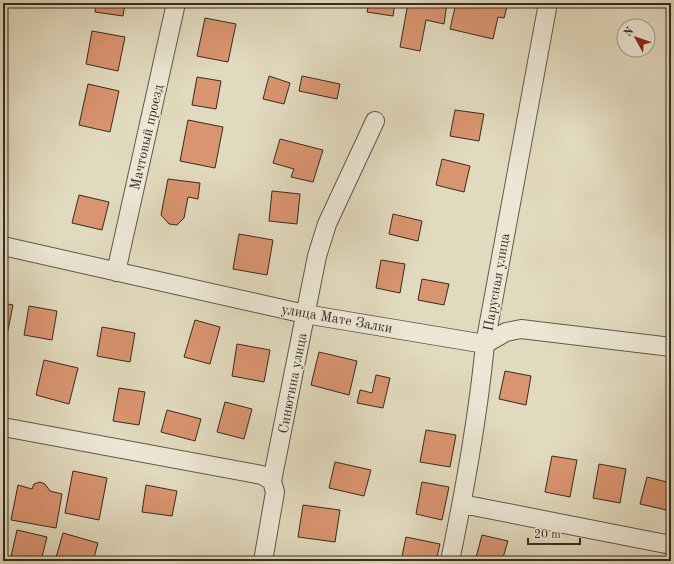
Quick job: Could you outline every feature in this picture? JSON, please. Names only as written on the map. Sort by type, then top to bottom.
[{"type":"street","name":"Мачтовый проезд","points":[[116,272],[176,3]]},
{"type":"street","name":"Парусная улица","points":[[450,561],[462,504],[481,383],[485,344],[548,3]]},
{"type":"street","name":"Синютина улица","points":[[263,561],[275,492],[272,481],[317,256],[327,224],[375,121]]},
{"type":"street","name":"улица Мате Залки","points":[[3,246],[306,314],[485,344]]},
{"type":"street","points":[[485,344],[506,332],[521,329],[671,347]]},
{"type":"street","points":[[3,427],[262,475],[272,481]]},
{"type":"street","points":[[462,504],[671,545]]},
{"type":"building","points":[[96,3],[125,3],[123,16],[95,12]]},
{"type":"building","points":[[369,3],[395,3],[393,16],[367,12]]},
{"type":"building","points":[[408,3],[447,3],[444,24],[426,20],[420,51],[400,47]]},
{"type":"building","points":[[456,3],[508,3],[504,18],[498,17],[493,39],[450,29]]},
{"type":"building","points":[[205,18],[236,24],[228,62],[197,56]]},
{"type":"building","points":[[92,31],[125,37],[118,71],[86,64]]},
{"type":"building","points":[[269,76],[290,83],[284,104],[263,99]]},
{"type":"building","points":[[302,76],[340,84],[337,99],[299,91]]},
{"type":"building","points":[[197,77],[221,81],[216,109],[192,105]]},
{"type":"building","points":[[88,84],[119,91],[110,132],[79,125]]},
{"type":"building","points":[[455,110],[484,114],[479,141],[450,136]]},
{"type":"building","points":[[188,120],[223,127],[215,168],[180,161]]},
{"type":"building","points":[[280,139],[323,150],[313,182],[291,177],[294,169],[273,163]]},
{"type":"building","points":[[442,159],[470,166],[464,192],[436,185]]},
{"type":"building","points":[[168,179],[200,183],[198,199],[188,197],[184,218],[177,225],[169,224],[161,215]]},
{"type":"building","points":[[272,191],[300,194],[297,224],[269,221]]},
{"type":"building","points":[[79,195],[109,202],[102,230],[72,223]]},
{"type":"building","points":[[393,214],[422,221],[418,241],[389,234]]},
{"type":"building","points":[[239,234],[273,240],[267,275],[233,269]]},
{"type":"building","points":[[381,260],[405,264],[400,293],[376,288]]},
{"type":"building","points":[[422,279],[449,284],[444,305],[418,300]]},
{"type":"building","points":[[3,303],[13,305],[7,335],[3,334]]},
{"type":"building","points":[[29,306],[57,311],[52,340],[24,335]]},
{"type":"building","points":[[195,320],[220,327],[210,364],[184,357]]},
{"type":"building","points":[[102,327],[135,333],[130,362],[97,356]]},
{"type":"building","points":[[237,344],[270,350],[264,382],[232,376]]},
{"type":"building","points":[[319,352],[357,361],[349,395],[311,385]]},
{"type":"building","points":[[44,360],[78,368],[69,404],[36,395]]},
{"type":"building","points":[[505,371],[531,376],[526,405],[499,399]]},
{"type":"building","points":[[376,375],[390,378],[383,408],[357,403],[360,390],[372,393]]},
{"type":"building","points":[[119,388],[145,392],[139,425],[113,421]]},
{"type":"building","points":[[225,402],[252,409],[244,439],[217,432]]},
{"type":"building","points":[[167,410],[201,419],[195,441],[161,432]]},
{"type":"building","points":[[426,430],[456,435],[450,467],[420,462]]},
{"type":"building","points":[[552,456],[577,460],[570,497],[545,492]]},
{"type":"building","points":[[335,462],[371,470],[364,496],[329,488]]},
{"type":"building","points":[[599,464],[626,469],[620,503],[593,498]]},
{"type":"building","points":[[73,471],[107,478],[99,520],[65,513]]},
{"type":"building","points":[[647,477],[671,483],[671,511],[640,504]]},
{"type":"building","points":[[40,482],[45,484],[50,491],[62,494],[56,528],[11,520],[18,485],[32,489],[34,484]]},
{"type":"building","points":[[422,482],[449,487],[442,520],[416,514]]},
{"type":"building","points":[[146,485],[177,491],[172,516],[142,512]]},
{"type":"building","points":[[303,505],[340,510],[335,542],[298,537]]},
{"type":"building","points":[[17,530],[47,537],[41,561],[10,561]]},
{"type":"building","points":[[63,533],[98,543],[93,561],[55,561]]},
{"type":"building","points":[[482,535],[508,541],[502,561],[475,561]]},
{"type":"building","points":[[406,537],[440,544],[436,561],[401,561]]}]
